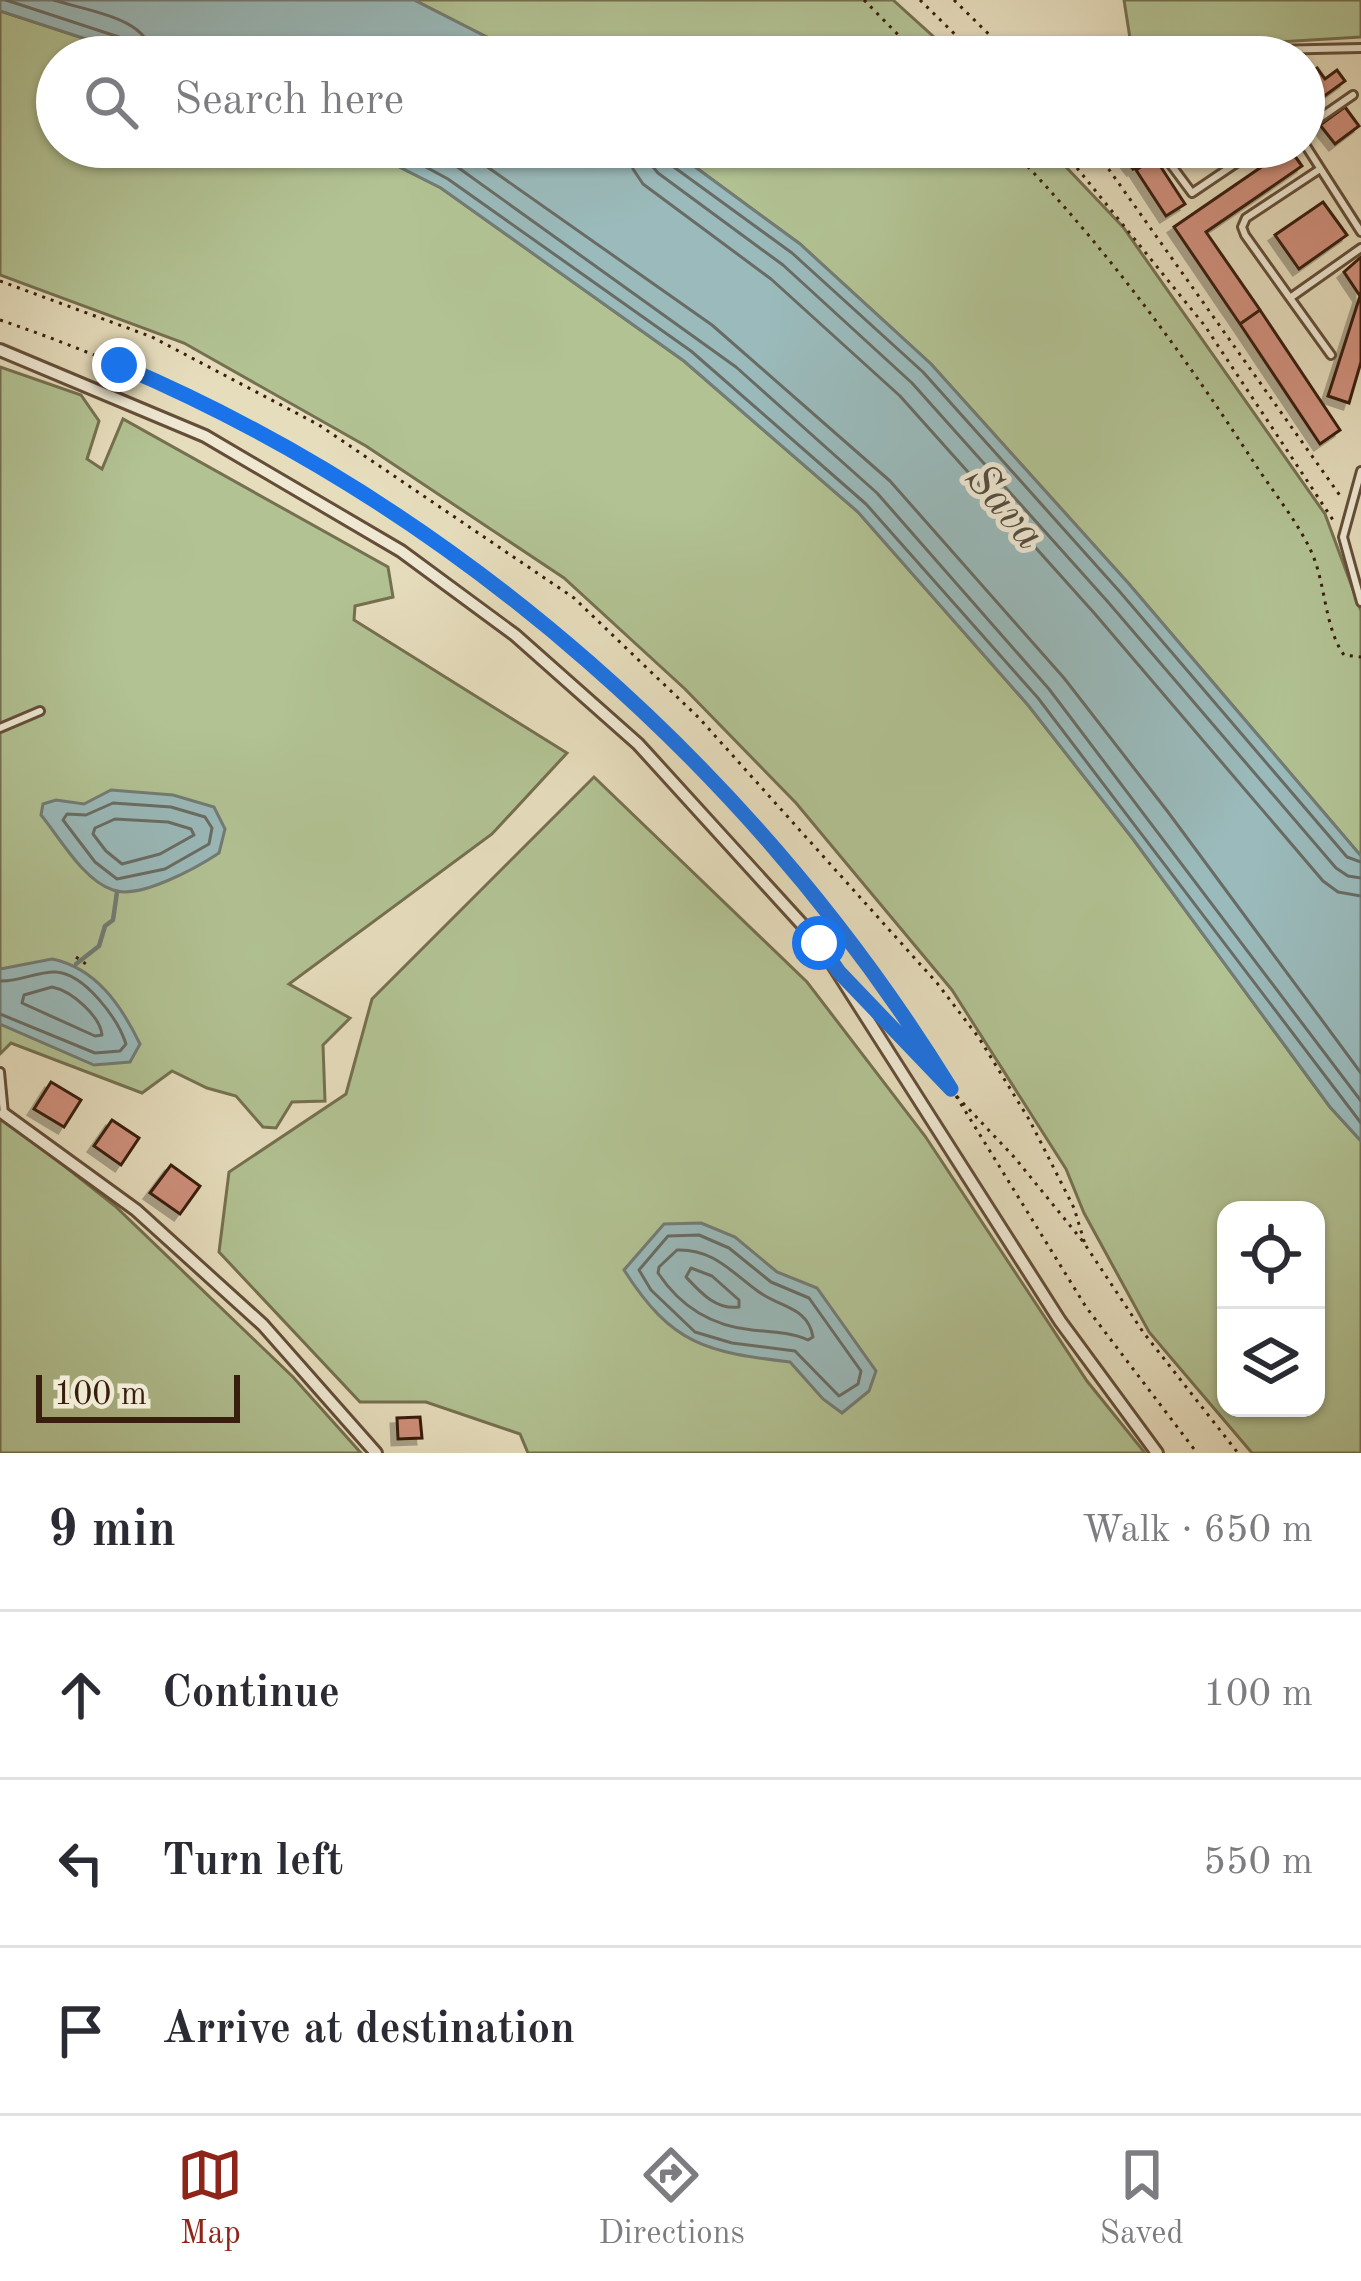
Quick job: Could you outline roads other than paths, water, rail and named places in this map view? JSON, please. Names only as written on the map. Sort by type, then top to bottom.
[{"type":"street","points":[[0,350],[205,436],[401,551],[515,635],[638,744],[819,943],[1060,1322],[1157,1453]]},
{"type":"street","points":[[4,1114],[136,1210],[263,1325],[376,1453]]},
{"type":"lane","points":[[1325,50],[1361,48]]},
{"type":"lane","points":[[1325,114],[1352,95]]},
{"type":"lane","points":[[1173,168],[1192,194],[1230,168]]},
{"type":"lane","points":[[1331,355],[1242,226],[1246,218],[1320,169],[1361,232]]},
{"type":"lane","points":[[1290,298],[1361,248]]},
{"type":"lane","points":[[1361,471],[1342,537],[1361,602]]},
{"type":"lane","points":[[0,728],[40,711]]},
{"type":"lane","points":[[0,1072],[4,1114]]},
{"type":"water","points":[[0,0],[414,0],[485,36],[77,36],[0,11]]},
{"type":"water","name":"Sava","points":[[401,168],[697,168],[800,244],[931,364],[1129,584],[1361,856],[1361,1141],[1330,1107],[1028,705],[858,512],[684,361],[441,188]]},
{"type":"water","points":[[111,790],[173,795],[214,807],[225,829],[219,853],[138,890],[124,892],[102,885],[82,868],[41,815],[43,804],[56,800],[84,804]]},
{"type":"water","points":[[52,959],[82,971],[115,1002],[140,1044],[130,1062],[94,1065],[0,1024],[0,969]]},
{"type":"water","points":[[701,1223],[735,1237],[777,1272],[817,1288],[876,1371],[869,1391],[842,1413],[790,1362],[713,1348],[658,1315],[624,1270],[664,1224]]},
{"type":"waterway","points":[[76,964],[99,946],[105,926],[113,920],[117,892]]}]
